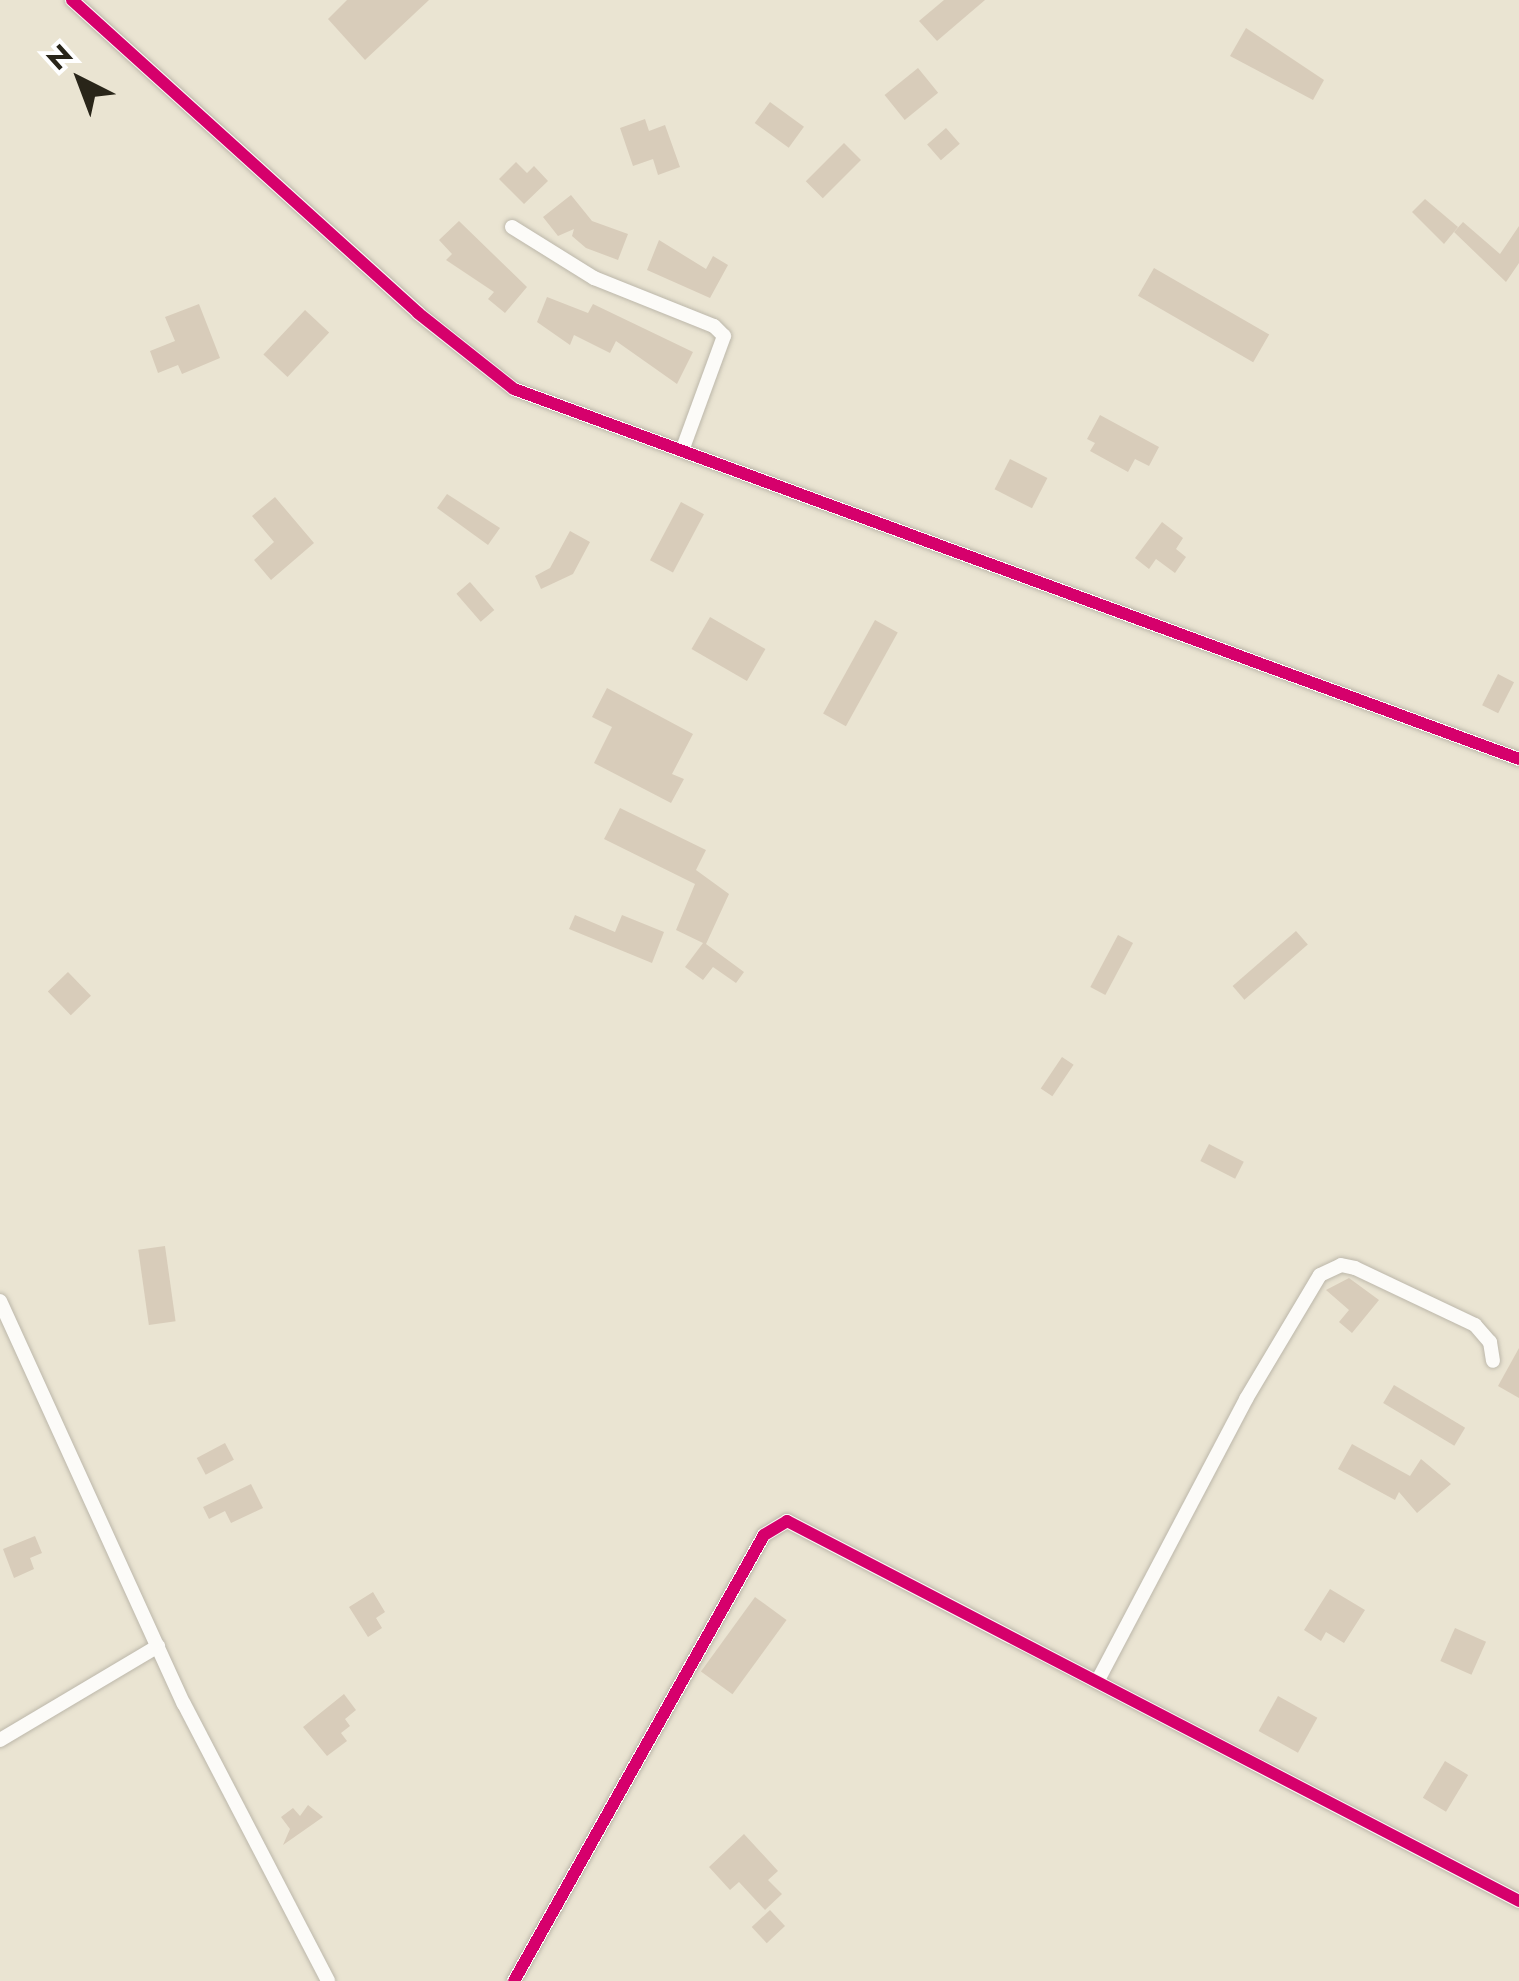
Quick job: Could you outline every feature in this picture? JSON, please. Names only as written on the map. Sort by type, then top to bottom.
[{"type":"street","points":[[72,0],[476,363],[514,389],[1519,760]]},
{"type":"street","points":[[512,227],[594,278],[714,326],[724,336],[682,451]]},
{"type":"street","points":[[1098,1680],[1246,1399],[1320,1275],[1342,1265],[1355,1268],[1475,1325],[1490,1342],[1493,1361]]},
{"type":"street","points":[[0,1301],[158,1646],[328,1981]]},
{"type":"street","points":[[514,1981],[775,1525],[801,1523],[1519,1901]]},
{"type":"street","points":[[0,1740],[158,1646]]},
{"type":"building","points":[[347,0],[429,0],[365,60],[328,19]]},
{"type":"building","points":[[944,0],[985,0],[937,41],[919,21]]},
{"type":"building","points":[[1246,28],[1324,80],[1313,100],[1230,56]]},
{"type":"building","points":[[918,68],[938,93],[905,120],[885,95]]},
{"type":"building","points":[[770,102],[804,127],[789,148],[755,123]]},
{"type":"building","points":[[645,119],[649,131],[665,125],[680,167],[658,175],[653,159],[633,166],[620,128]]},
{"type":"building","points":[[946,128],[960,144],[941,160],[927,144]]},
{"type":"building","points":[[844,143],[861,160],[823,198],[806,181]]},
{"type":"building","points":[[516,162],[527,173],[534,166],[548,181],[524,204],[499,179]]},
{"type":"building","points":[[571,195],[592,221],[628,234],[618,260],[586,248],[572,236],[574,229],[558,236],[543,217]]},
{"type":"building","points":[[1425,199],[1458,227],[1444,244],[1412,212]]},
{"type":"building","points":[[459,221],[527,287],[505,313],[488,299],[494,292],[446,260],[452,254],[439,240]]},
{"type":"building","points":[[1463,222],[1500,254],[1519,226],[1519,263],[1506,282],[1454,232]]},
{"type":"building","points":[[659,240],[706,269],[713,256],[728,265],[710,298],[647,270]]},
{"type":"building","points":[[1154,268],[1269,334],[1253,362],[1138,296]]},
{"type":"building","points":[[547,297],[588,313],[593,304],[693,352],[677,384],[616,341],[610,353],[574,335],[570,345],[537,322]]},
{"type":"building","points":[[199,304],[220,358],[182,374],[178,365],[158,373],[150,351],[175,341],[165,317]]},
{"type":"building","points":[[305,310],[329,333],[288,377],[263,355]]},
{"type":"building","points":[[1100,415],[1159,447],[1149,466],[1135,459],[1128,472],[1090,451],[1095,443],[1087,439]]},
{"type":"building","points":[[1010,459],[1047,478],[1032,508],[995,489]]},
{"type":"building","points":[[447,494],[500,528],[488,545],[437,508]]},
{"type":"building","points":[[275,497],[314,543],[271,580],[254,560],[274,542],[252,516]]},
{"type":"building","points":[[681,502],[704,514],[673,572],[650,560]]},
{"type":"building","points":[[1162,522],[1183,538],[1176,549],[1186,557],[1175,573],[1156,559],[1149,569],[1135,558]]},
{"type":"building","points":[[570,531],[590,542],[573,574],[541,589],[535,576],[550,568]]},
{"type":"building","points":[[470,582],[494,610],[481,622],[456,594]]},
{"type":"building","points":[[710,617],[765,649],[747,681],[692,649]]},
{"type":"building","points":[[875,620],[898,633],[846,726],[823,714]]},
{"type":"building","points":[[1498,674],[1514,682],[1498,713],[1482,705]]},
{"type":"building","points":[[607,688],[693,734],[672,774],[684,779],[671,803],[594,763],[612,727],[592,717]]},
{"type":"building","points":[[620,808],[706,850],[696,870],[729,894],[706,944],[744,972],[736,983],[713,967],[703,980],[685,967],[703,943],[676,930],[695,884],[604,839]]},
{"type":"building","points":[[575,915],[615,932],[622,915],[664,932],[652,963],[569,929]]},
{"type":"building","points":[[1296,931],[1308,945],[1244,1000],[1233,986]]},
{"type":"building","points":[[1118,935],[1133,943],[1105,995],[1090,987]]},
{"type":"building","points":[[68,972],[91,996],[71,1015],[48,991]]},
{"type":"building","points":[[1062,1057],[1074,1065],[1052,1096],[1041,1089]]},
{"type":"building","points":[[1209,1144],[1244,1162],[1235,1179],[1200,1161]]},
{"type":"building","points":[[165,1246],[176,1321],[149,1325],[138,1250]]},
{"type":"building","points":[[1349,1278],[1379,1300],[1352,1333],[1339,1322],[1349,1310],[1326,1290]]},
{"type":"building","points":[[1519,1348],[1519,1398],[1498,1386]]},
{"type":"building","points":[[1394,1385],[1465,1428],[1454,1446],[1383,1403]]},
{"type":"building","points":[[225,1443],[234,1460],[206,1475],[197,1458]]},
{"type":"building","points":[[1352,1444],[1410,1476],[1421,1459],[1451,1484],[1417,1513],[1399,1492],[1395,1500],[1338,1469]]},
{"type":"building","points":[[251,1484],[263,1508],[231,1523],[225,1511],[209,1519],[203,1507]]},
{"type":"building","points":[[35,1536],[42,1553],[30,1558],[34,1569],[14,1578],[3,1549]]},
{"type":"building","points":[[1330,1589],[1365,1610],[1344,1643],[1326,1632],[1321,1641],[1304,1630]]},
{"type":"building","points":[[373,1592],[385,1612],[376,1618],[382,1628],[368,1637],[349,1607]]},
{"type":"building","points":[[755,1597],[787,1620],[732,1694],[701,1671]]},
{"type":"building","points":[[1455,1628],[1486,1642],[1471,1675],[1440,1661]]},
{"type":"building","points":[[344,1694],[356,1710],[345,1719],[350,1726],[341,1733],[347,1741],[327,1756],[303,1727]]},
{"type":"building","points":[[1278,1696],[1317,1718],[1298,1753],[1259,1731]]},
{"type":"building","points":[[1445,1761],[1468,1775],[1446,1812],[1423,1798]]},
{"type":"building","points":[[308,1805],[323,1817],[283,1845],[290,1829],[281,1817],[293,1808],[300,1816]]},
{"type":"building","points":[[744,1834],[778,1871],[768,1880],[782,1894],[765,1910],[739,1882],[730,1890],[709,1867]]},
{"type":"building","points":[[770,1910],[785,1926],[767,1943],[752,1927]]},
{"type":"cycle path","points":[[72,0],[418,313],[514,389],[1519,759]]},
{"type":"cycle path","points":[[514,1981],[764,1535],[787,1521],[1519,1901]]}]
